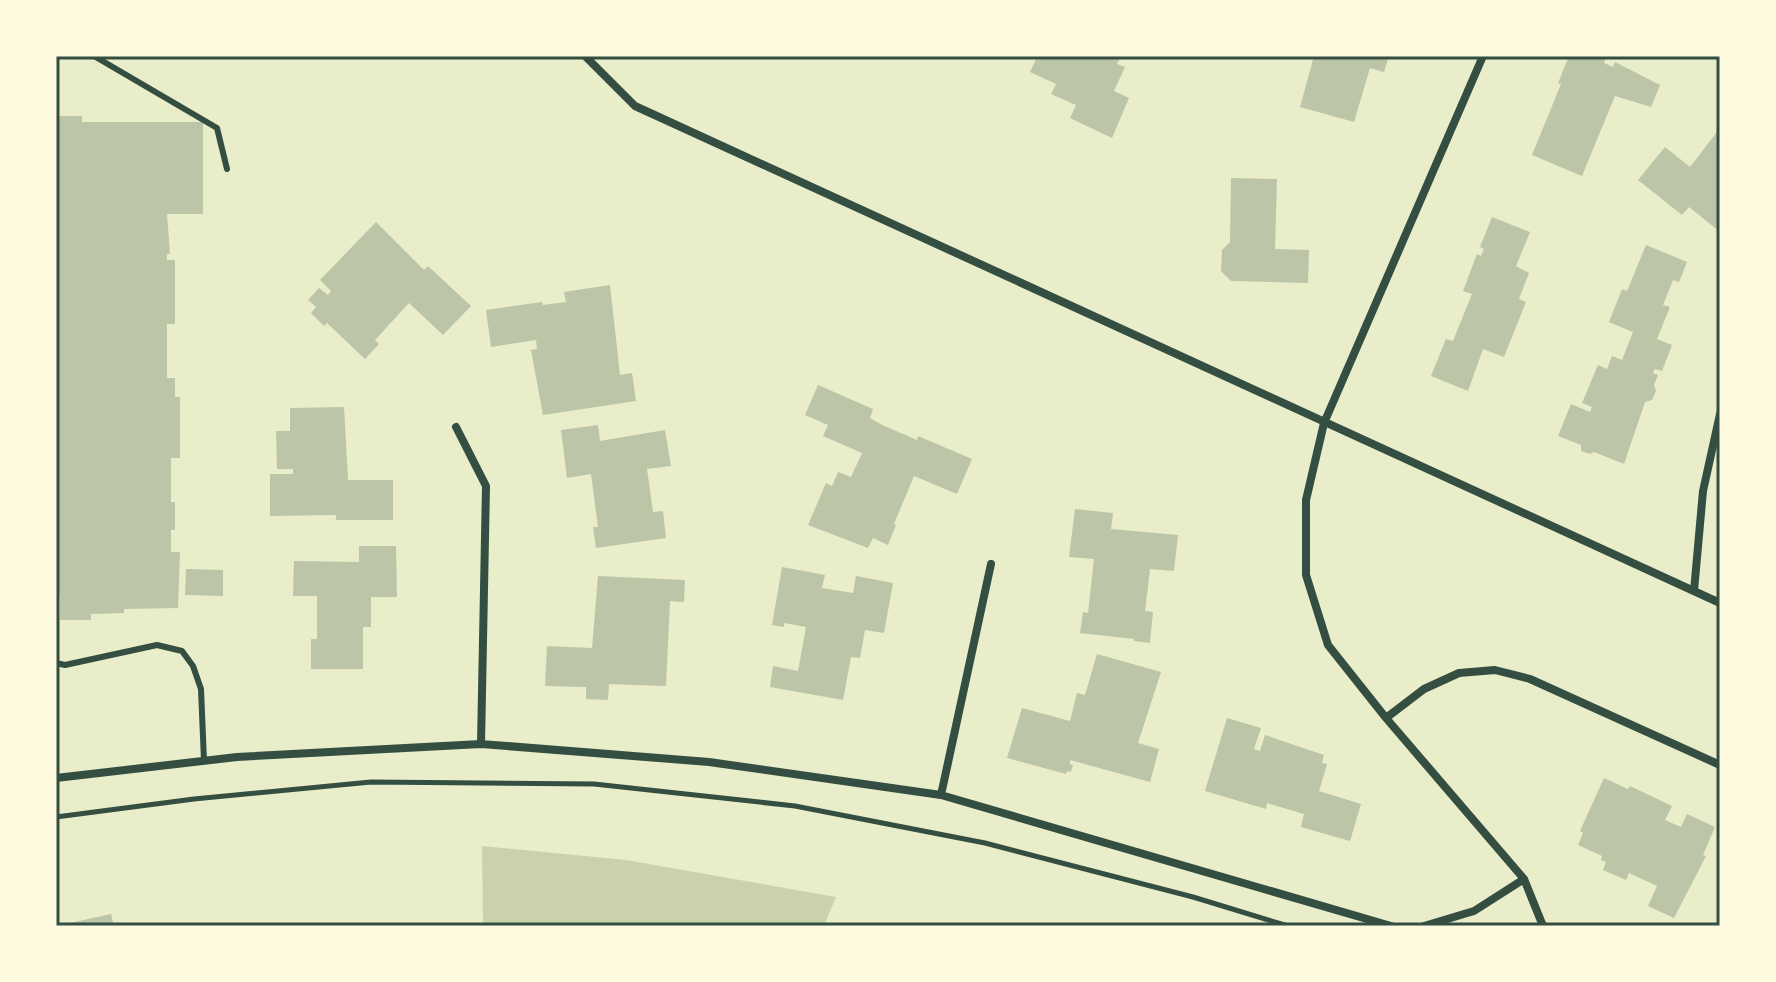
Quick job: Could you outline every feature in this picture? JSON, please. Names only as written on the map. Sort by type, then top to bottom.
[{"type":"street","points":[[585,56],[635,106],[1720,603]]},
{"type":"street","points":[[1483,56],[1324,423],[1306,500],[1306,575],[1328,645],[1386,718],[1524,879],[1543,926]]},
{"type":"street","points":[[1694,591],[1703,491],[1720,414]]},
{"type":"street","points":[[456,427],[486,486],[481,744]]},
{"type":"street","points":[[941,795],[991,564]]},
{"type":"street","points":[[1386,718],[1424,689],[1459,673],[1495,670],[1530,679],[1720,765]]},
{"type":"street","points":[[56,778],[237,757],[481,744],[709,762],[941,795],[1391,926]]},
{"type":"street","points":[[1424,926],[1474,911],[1524,879]]},
{"type":"lane","points":[[94,56],[217,128],[227,169]]},
{"type":"lane","points":[[56,663],[65,665],[157,645],[182,651],[193,666],[201,689],[204,761]]},
{"type":"path","points":[[56,817],[194,799],[371,782],[594,784],[795,806],[985,843],[1193,897],[1288,926]]},
{"type":"green space","points":[[482,846],[626,860],[836,897],[824,926],[483,926]]},
{"type":"building","points":[[1041,56],[1121,56],[1117,64],[1125,67],[1114,91],[1129,98],[1112,138],[1070,118],[1076,105],[1051,94],[1056,84],[1030,72],[1036,59],[1039,60]]},
{"type":"building","points":[[1314,56],[1389,56],[1384,72],[1370,68],[1354,122],[1300,107]]},
{"type":"building","points":[[1569,56],[1607,56],[1604,63],[1613,67],[1615,62],[1660,85],[1651,107],[1615,96],[1582,176],[1532,155]]},
{"type":"building","points":[[56,116],[82,116],[82,122],[203,122],[203,214],[167,214],[170,254],[167,254],[167,260],[175,260],[175,324],[167,324],[167,378],[175,378],[175,397],[180,397],[180,458],[171,458],[171,502],[175,502],[175,530],[171,530],[171,552],[180,552],[178,608],[124,609],[124,613],[91,614],[91,620],[60,620],[59,591],[56,591],[59,549],[56,550]]},
{"type":"building","points":[[1720,128],[1720,232],[1689,207],[1682,215],[1638,180],[1665,147],[1690,167]]},
{"type":"building","points":[[1231,178],[1277,179],[1275,249],[1309,250],[1308,283],[1231,281],[1221,271],[1222,250],[1230,242]]},
{"type":"building","points":[[1492,217],[1530,232],[1516,266],[1529,273],[1519,299],[1526,302],[1504,357],[1483,349],[1468,391],[1431,376],[1446,339],[1453,341],[1472,294],[1463,291],[1477,254],[1481,256],[1484,249],[1480,247]]},
{"type":"building","points":[[376,222],[424,270],[428,266],[471,306],[443,335],[409,303],[375,340],[379,344],[365,359],[327,323],[324,326],[311,313],[316,307],[308,300],[319,288],[328,295],[331,291],[320,280]]},
{"type":"building","points":[[1646,245],[1687,262],[1679,282],[1673,280],[1663,305],[1670,307],[1657,339],[1672,345],[1662,371],[1655,369],[1653,373],[1658,375],[1654,385],[1656,391],[1652,400],[1645,402],[1624,464],[1594,452],[1581,451],[1581,445],[1558,436],[1571,404],[1590,412],[1592,407],[1582,403],[1598,365],[1607,369],[1612,356],[1622,360],[1633,332],[1609,322],[1622,289],[1627,291]]},
{"type":"building","points":[[610,285],[620,375],[632,373],[636,401],[543,415],[531,350],[537,349],[536,340],[491,347],[486,310],[566,302],[564,292]]},
{"type":"building","points":[[818,385],[873,409],[870,418],[882,425],[917,440],[918,436],[972,459],[957,494],[914,476],[888,545],[873,538],[868,548],[808,525],[826,483],[832,486],[838,472],[851,477],[862,453],[823,436],[828,425],[805,415]]},
{"type":"building","points":[[344,407],[348,480],[393,480],[393,520],[336,520],[336,515],[270,516],[270,474],[293,474],[293,469],[277,469],[276,431],[290,431],[290,408]]},
{"type":"building","points":[[598,425],[600,441],[665,430],[671,466],[647,469],[653,512],[663,511],[666,538],[596,548],[593,527],[598,527],[591,474],[567,478],[561,430]]},
{"type":"building","points":[[1075,509],[1113,513],[1111,529],[1178,535],[1174,571],[1150,569],[1145,611],[1153,612],[1150,643],[1080,633],[1083,612],[1088,613],[1094,559],[1069,557]]},
{"type":"building","points":[[359,546],[396,546],[397,597],[371,597],[371,627],[363,627],[363,669],[311,669],[311,639],[317,639],[317,596],[293,596],[294,561],[359,562]]},
{"type":"building","points":[[782,567],[825,575],[822,588],[853,593],[856,576],[893,583],[884,633],[865,630],[860,658],[851,657],[843,700],[770,687],[773,666],[798,671],[806,627],[784,623],[784,627],[772,625]]},
{"type":"building","points":[[186,569],[223,570],[223,596],[185,595]]},
{"type":"building","points":[[598,576],[685,580],[684,602],[670,601],[666,686],[609,684],[608,700],[586,699],[586,687],[545,686],[547,646],[592,648]]},
{"type":"building","points":[[1097,654],[1161,672],[1138,743],[1159,749],[1150,782],[1070,760],[1073,765],[1071,772],[1067,771],[1066,774],[1007,758],[1022,708],[1070,721],[1077,693],[1085,695]]},
{"type":"building","points":[[1227,718],[1261,728],[1254,749],[1260,751],[1265,735],[1324,755],[1322,763],[1327,764],[1319,791],[1361,804],[1350,841],[1301,827],[1304,814],[1267,803],[1266,809],[1205,791]]},
{"type":"building","points":[[1604,778],[1628,789],[1630,786],[1672,806],[1665,820],[1681,827],[1687,814],[1715,827],[1703,855],[1706,856],[1674,918],[1648,906],[1657,886],[1629,873],[1626,880],[1603,870],[1606,862],[1601,860],[1602,856],[1578,845],[1583,833],[1580,831]]},
{"type":"building","points":[[111,914],[114,926],[61,925]]}]
